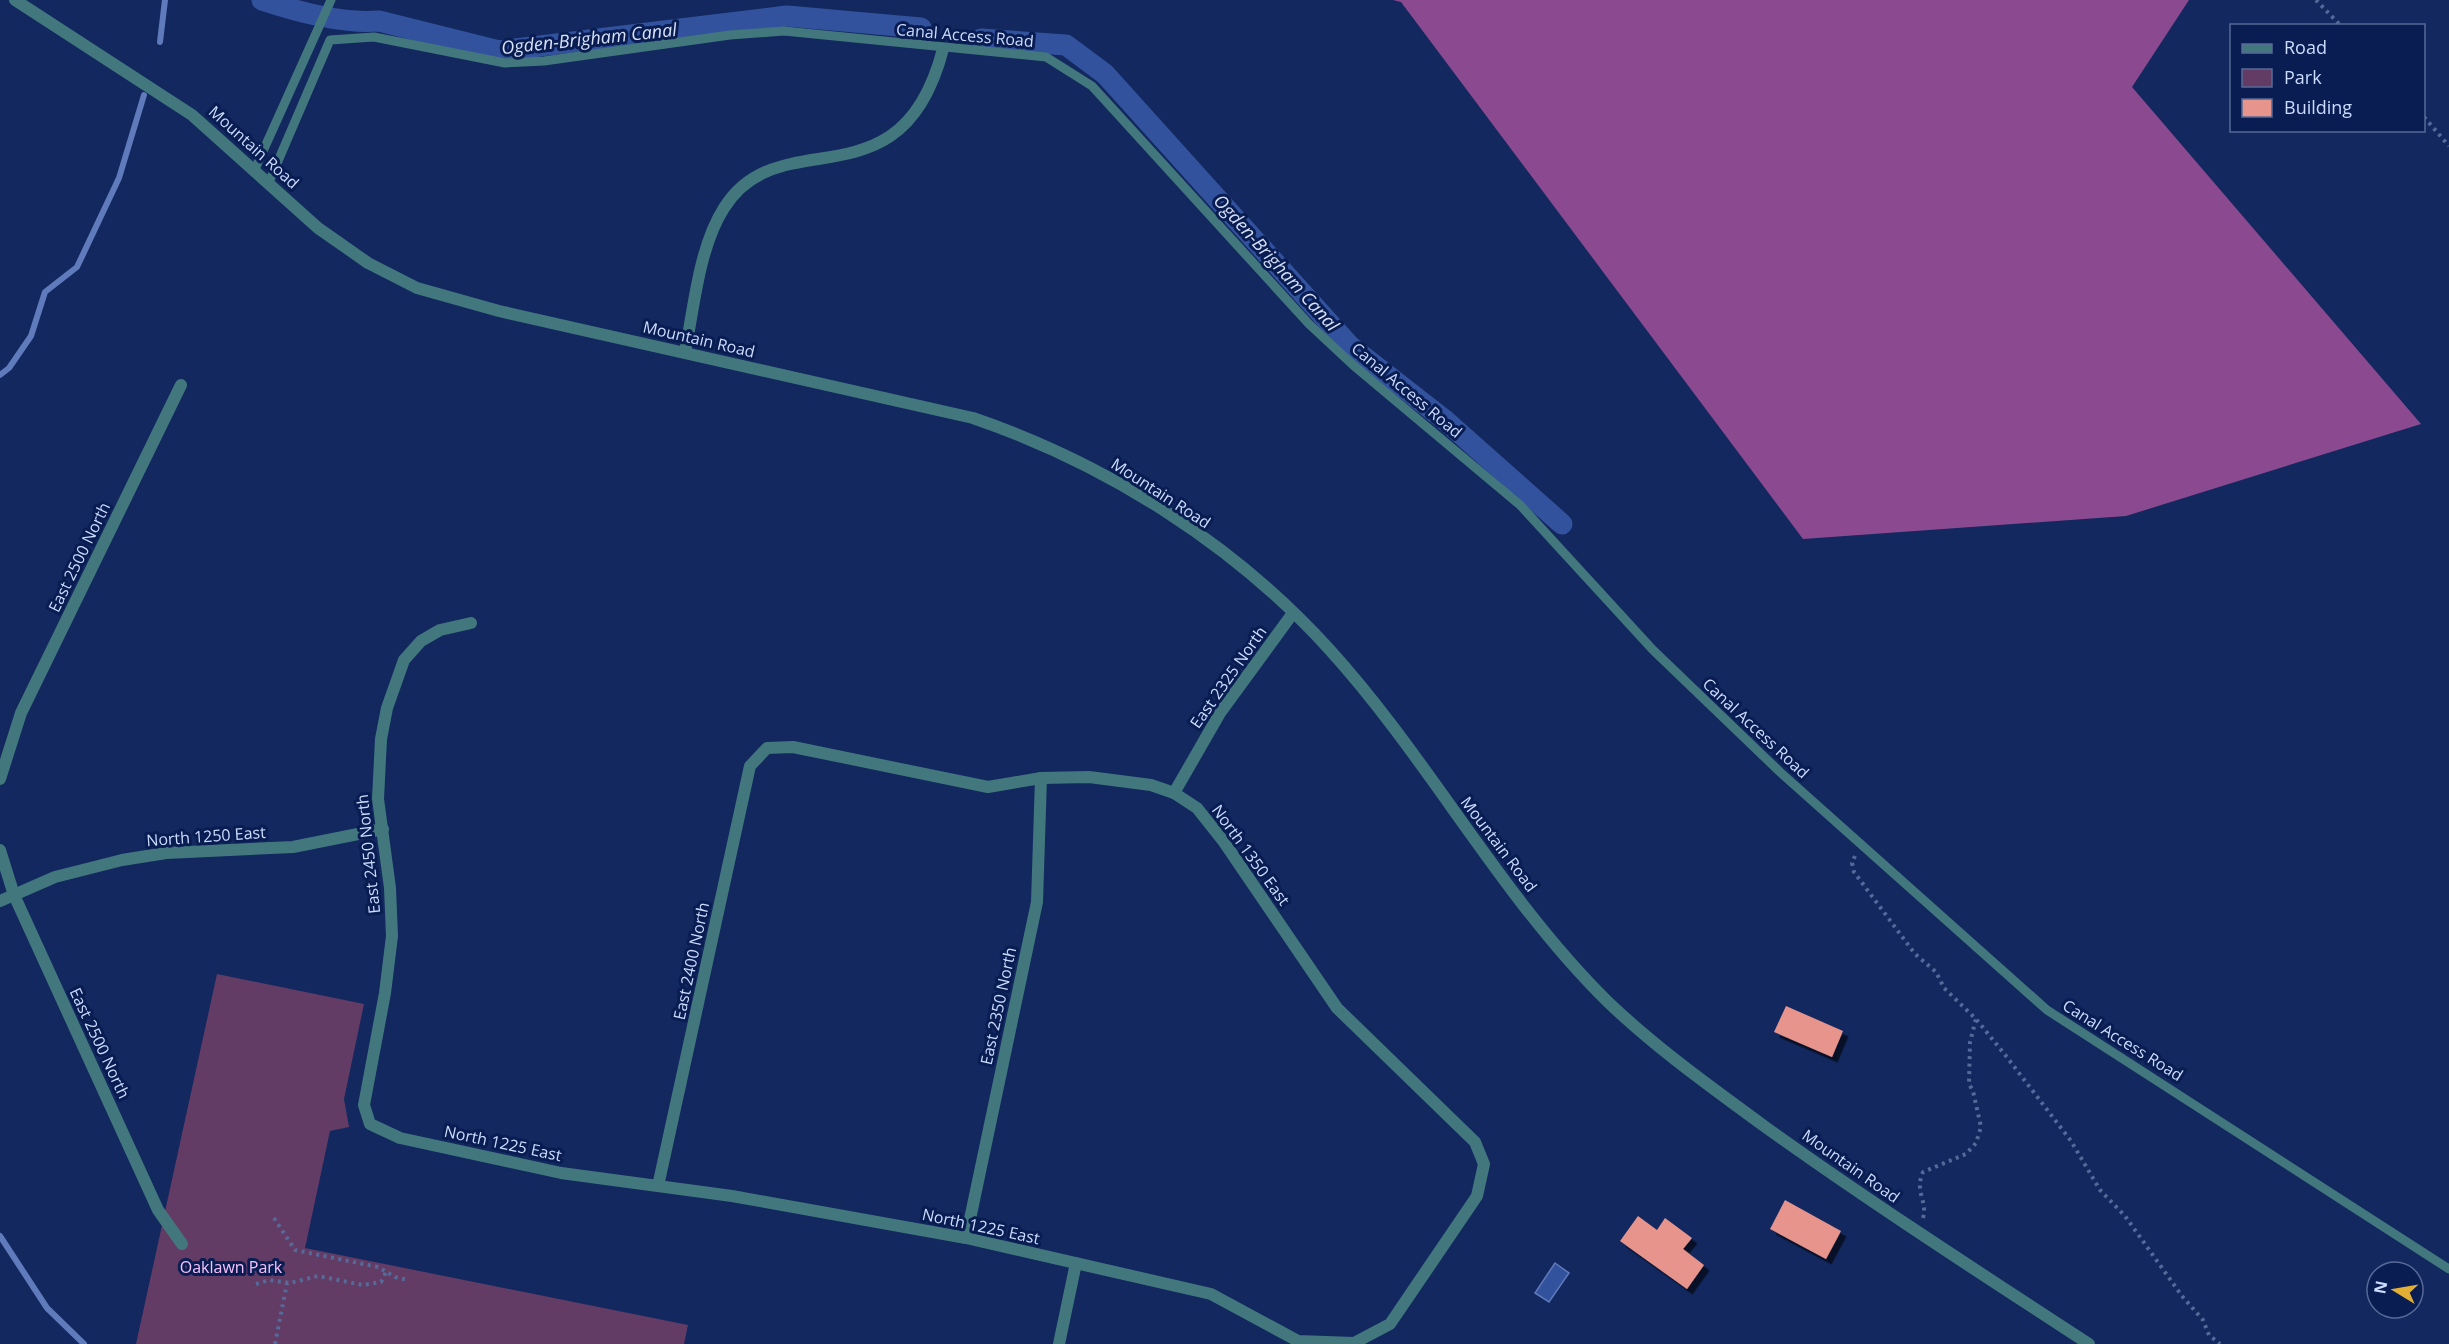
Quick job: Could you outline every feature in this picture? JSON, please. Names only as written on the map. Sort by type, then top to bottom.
[{"type":"street","name":"Mountain Road","points":[[15,0],[192,115],[327,234],[369,263],[417,288],[498,311],[973,418],[1029,437],[1081,461],[1167,512],[1256,579],[1329,649],[1380,712],[1556,947],[1609,1003],[1716,1090],[1844,1184],[2089,1344]]},
{"type":"street","points":[[685,352],[709,239],[724,207],[746,183],[766,171],[845,155],[871,147],[892,137],[923,101],[937,74],[943,49]]},
{"type":"street","name":"East 2500 North","points":[[0,778],[21,713],[181,385]]},
{"type":"street","name":"East 2325 North","points":[[1174,793],[1220,712],[1293,613]]},
{"type":"street","name":"East 2450 North","points":[[370,1124],[364,1105],[365,1088],[385,993],[392,936],[383,829],[378,799],[381,739],[387,708],[404,660],[421,641],[440,630],[471,623]]},
{"type":"street","name":"North 1350 East","points":[[767,748],[793,747],[988,787],[1041,778],[1122,779],[1151,784],[1174,793],[1197,808],[1224,842],[1337,1008],[1475,1142],[1484,1164]]},
{"type":"street","name":"East 2400 North","points":[[658,1186],[750,766],[767,748]]},
{"type":"street","name":"East 2350 North","points":[[966,1238],[1037,902],[1041,778]]},
{"type":"street","name":"North 1250 East","points":[[0,901],[55,877],[123,860],[166,853],[293,847],[383,829]]},
{"type":"street","name":"East 2500 North","points":[[0,850],[14,895],[158,1210],[182,1244]]},
{"type":"street","name":"North 1225 East","points":[[370,1124],[400,1138],[549,1171],[732,1196],[966,1238],[1211,1294],[1298,1341],[1354,1342],[1390,1324],[1478,1196],[1484,1164]]},
{"type":"street","points":[[1059,1344],[1076,1263]]},
{"type":"lane","points":[[255,169],[331,0]]},
{"type":"lane","name":"Canal Access Road","points":[[269,182],[330,40],[374,37],[505,63],[544,61],[730,35],[784,31],[943,49],[1046,57],[1092,86],[1309,324],[1353,365],[1520,505],[1653,650],[1780,772],[2047,1010],[2449,1269]]},
{"type":"path","points":[[2316,0],[2339,24]]},
{"type":"path","points":[[2425,118],[2449,146]]},
{"type":"path","points":[[1860,844],[1852,863],[1854,872],[1915,954],[1936,972],[1944,988],[1976,1019],[2071,1141],[2100,1190],[2125,1216],[2181,1296],[2203,1320],[2209,1335],[2220,1344]]},
{"type":"path","points":[[1919,1233],[1925,1210],[1919,1192],[1923,1172],[1966,1154],[1976,1143],[1982,1127],[1973,1091],[1969,1084],[1970,1042],[1976,1019]]},
{"type":"path","points":[[274,1218],[295,1250],[378,1267],[408,1280]]},
{"type":"path","points":[[256,1284],[269,1280],[287,1283],[318,1276],[372,1285],[381,1282],[386,1272]]},
{"type":"path","points":[[275,1344],[287,1283]]},
{"type":"green space","name":"Oaklawn Park","points":[[217,974],[364,1004],[344,1099],[349,1127],[330,1131],[305,1248],[688,1325],[684,1344],[136,1344]]},
{"type":"shaded area","points":[[1393,0],[2189,0],[2132,87],[2421,424],[2126,516],[1803,539],[1401,2]]},
{"type":"water","points":[[1555,1263],[1569,1273],[1549,1302],[1535,1293]]},
{"type":"building","points":[[1786,1006],[1843,1031],[1832,1057],[1774,1032]]},
{"type":"building","points":[[1785,1200],[1841,1231],[1826,1259],[1770,1229]]},
{"type":"building","points":[[1638,1216],[1657,1230],[1665,1218],[1692,1238],[1683,1249],[1704,1265],[1687,1289],[1620,1241]]},
{"type":"waterway","points":[[160,42],[165,0]]},
{"type":"waterway","name":"Ogden-Brigham Canal","points":[[262,0],[335,19],[379,21],[499,51],[787,16],[921,28]]},
{"type":"waterway","name":"Ogden-Brigham Canal","points":[[981,39],[1066,45],[1105,74],[1350,346],[1446,421],[1562,524]]},
{"type":"waterway","points":[[0,375],[9,368],[31,336],[45,292],[77,267],[119,178],[144,95]]},
{"type":"waterway","points":[[0,1236],[47,1308],[84,1344]]}]
